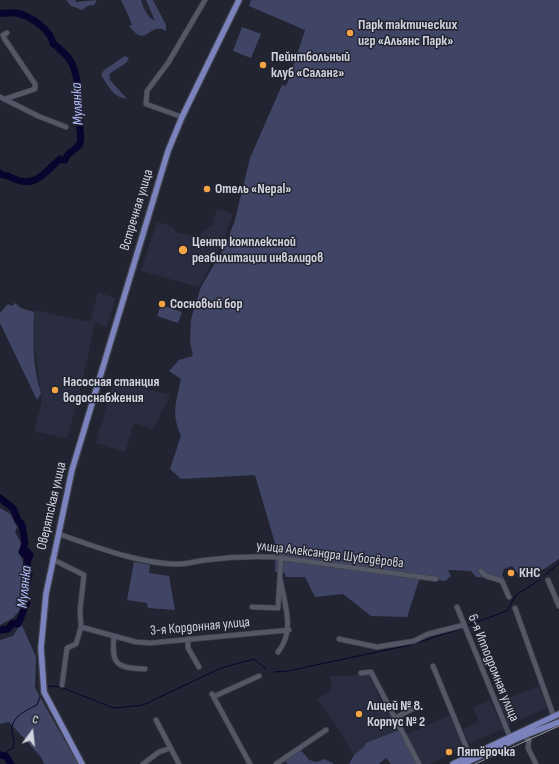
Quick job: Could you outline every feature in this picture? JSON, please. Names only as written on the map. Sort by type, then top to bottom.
[{"type":"main road","name":"Встречная улица","points":[[82,436],[164,163],[182,117],[239,0]]},
{"type":"main road","name":"Оверятская улица","points":[[82,436],[72,470],[52,559],[46,594],[41,648],[44,692],[82,764]]},
{"type":"main road","points":[[453,764],[556,715]]},
{"type":"main road","points":[[463,764],[523,736],[559,722]]},
{"type":"street","points":[[182,117],[146,104],[146,95],[152,83],[168,63],[205,0]]},
{"type":"street","points":[[2,98],[35,89],[35,84],[4,38],[3,35],[8,33]]},
{"type":"street","points":[[2,98],[38,116],[66,127]]},
{"type":"street","name":"улица Александра Шубодёрова","points":[[58,534],[117,554],[167,564],[180,565],[206,560],[250,556],[281,558],[436,579]]},
{"type":"street","points":[[252,607],[278,608],[281,558]]},
{"type":"street","points":[[52,559],[84,575],[80,610],[82,627],[76,644],[67,648],[62,685]]},
{"type":"street","points":[[481,571],[486,576],[502,581],[508,597]]},
{"type":"street","points":[[278,652],[284,644],[289,630],[280,578]]},
{"type":"street","points":[[548,580],[559,606]]},
{"type":"street","name":"6-я Ипподромная улица","points":[[457,607],[510,737]]},
{"type":"street","points":[[515,608],[556,715]]},
{"type":"street","points":[[339,639],[377,647],[414,642],[428,634],[463,623]]},
{"type":"street","name":"3-я Кордонная улица","points":[[82,627],[136,642],[150,643],[289,630]]},
{"type":"street","points":[[114,636],[114,659],[118,665],[129,669],[145,669]]},
{"type":"street","points":[[188,639],[188,648],[199,667]]},
{"type":"street","points":[[433,666],[470,756]]},
{"type":"street","points":[[362,673],[371,672],[419,764]]},
{"type":"street","points":[[250,764],[214,695],[259,676]]},
{"type":"street","points":[[395,718],[418,706]]},
{"type":"street","points":[[156,720],[179,764]]},
{"type":"street","points":[[276,764],[326,730]]},
{"type":"street","points":[[523,736],[529,740],[528,748],[536,764]]},
{"type":"street","points":[[143,764],[159,752],[171,748]]},
{"type":"shaded area","points":[[66,0],[75,0],[76,2],[97,0],[94,5],[87,6],[82,10],[71,6]]},
{"type":"shaded area","points":[[121,0],[141,0],[147,15],[155,21],[146,0],[153,0],[166,25],[166,31],[155,29],[140,36],[135,33],[129,26],[132,25]]},
{"type":"shaded area","points":[[251,0],[559,0],[559,559],[544,569],[521,577],[512,566],[504,569],[502,575],[504,579],[476,577],[471,571],[448,570],[451,576],[445,581],[422,577],[419,580],[407,617],[371,616],[343,594],[315,597],[305,577],[286,577],[284,572],[275,572],[277,550],[255,475],[181,479],[170,469],[181,436],[176,421],[175,408],[181,379],[169,371],[179,360],[193,356],[190,341],[191,319],[201,287],[225,246],[235,220],[250,158],[282,85],[286,86],[288,82],[305,30],[249,6]]},
{"type":"shaded area","points":[[242,27],[261,34],[251,58],[233,51]]},
{"type":"shaded area","points":[[125,56],[129,58],[126,63],[109,74],[110,80],[127,99],[114,93],[101,75],[104,70]]},
{"type":"shaded area","name":"Центр комплексной реабилитации инвалидов","points":[[217,209],[233,214],[222,244],[199,287],[141,271],[157,221],[174,228],[175,232],[200,238],[202,230],[206,231],[207,227],[212,226]]},
{"type":"shaded area","points":[[98,292],[115,298],[107,327],[95,323],[82,383],[67,439],[34,431],[42,401],[35,351],[33,350],[34,310],[90,322]]},
{"type":"shaded area","points":[[15,303],[21,308],[34,312],[33,343],[36,373],[41,393],[37,400],[0,323],[0,313],[8,304],[12,306]]},
{"type":"shaded area","points":[[161,305],[182,312],[178,323],[157,316]]},
{"type":"shaded area","points":[[114,380],[170,395],[153,429],[134,423],[125,452],[96,443]]},
{"type":"shaded area","points":[[0,508],[10,514],[17,527],[15,532],[21,543],[21,556],[24,566],[22,571],[25,584],[22,594],[23,603],[19,611],[13,618],[0,625]]},
{"type":"shaded area","points":[[134,562],[150,565],[149,573],[169,576],[175,610],[148,608],[147,603],[127,600]]},
{"type":"shaded area","points":[[21,623],[36,657],[35,688],[78,764],[44,764],[41,757],[9,722],[0,724],[0,640],[13,636]]},
{"type":"shaded area","name":"Лицей № 8. Корпус № 2","points":[[369,675],[382,704],[384,703],[399,730],[366,743],[365,746],[354,755],[338,728],[317,699],[331,690],[330,676]]},
{"type":"shaded area","points":[[539,686],[547,708],[508,725],[500,701]]},
{"type":"shaded area","points":[[490,701],[503,728],[470,744],[463,729],[479,722],[473,707]]},
{"type":"shaded area","points":[[450,715],[463,747],[430,764],[421,764],[406,735]]},
{"type":"shaded area","points":[[399,730],[418,764],[391,764],[386,758],[379,764],[349,764],[354,755],[365,746],[366,743]]},
{"type":"shaded area","points":[[301,750],[309,760],[317,762],[325,759],[334,764],[288,764],[285,761]]},
{"type":"waterway","name":"Мулянка","points":[[0,13],[22,14],[34,20],[45,29],[52,39],[53,44],[57,46],[69,59],[78,85],[81,138],[79,145],[66,157],[65,160],[60,159],[37,179],[24,182],[0,173]]},
{"type":"waterway","name":"Мулянка","points":[[0,498],[13,508],[22,525],[25,543],[22,552],[24,554],[27,551],[30,555],[27,562],[29,575],[25,591],[27,602],[18,624],[13,623],[8,629],[0,630]]},
{"type":"waterway","points":[[545,575],[559,563]]},
{"type":"waterway","points":[[466,626],[507,611],[516,595],[541,579]]},
{"type":"waterway","points":[[274,672],[288,671],[410,645],[463,628]]},
{"type":"waterway","points":[[48,686],[60,687],[114,708],[143,705],[221,668],[254,659],[266,669]]},
{"type":"waterway","points":[[4,755],[7,751],[13,748],[13,723],[19,715],[37,705],[40,697]]},
{"type":"waterway","name":"Мулянка","points":[[0,755],[6,756],[11,764]]},
{"type":"tram line","points":[[475,764],[559,726]]},
{"type":"place","name":"Парк тактических игр «Альянс Парк»","points":[[350,33]]},
{"type":"place","name":"Пейнтбольный клуб «Саланг»","points":[[263,65]]},
{"type":"place","name":"Отель «Nepal»","points":[[207,189]]},
{"type":"place","name":"Центр комплексной реабилитации инвалидов","points":[[183,250]]},
{"type":"place","name":"Сосновый бор","points":[[162,304]]},
{"type":"place","name":"Насосная станция водоснабжения","points":[[55,390]]},
{"type":"place","name":"КНС","points":[[511,573]]},
{"type":"place","name":"Лицей № 8. Корпус № 2","points":[[359,714]]},
{"type":"place","name":"Пятёрочка","points":[[449,752]]}]
